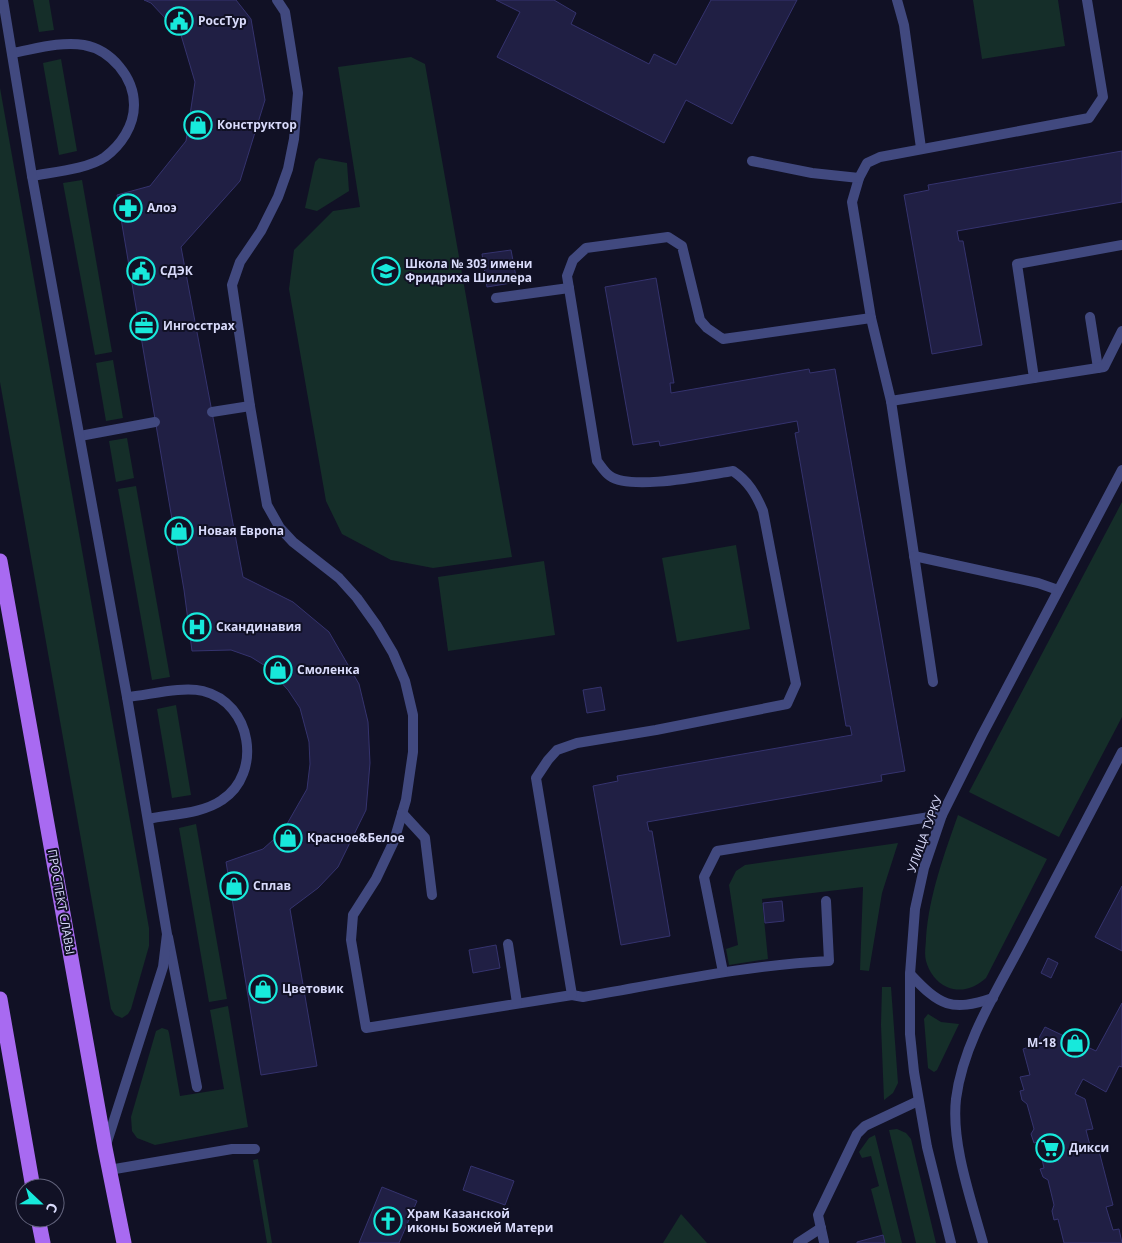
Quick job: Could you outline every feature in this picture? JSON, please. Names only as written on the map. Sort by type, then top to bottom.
[{"type":"main road","name":"ПРОСПЕКТ СЛАВЫ","points":[[0,561],[105,1148],[124,1243]]},
{"type":"main road","points":[[0,1000],[31,1178]]},
{"type":"main road","points":[[40,1228],[43,1243]]},
{"type":"street","points":[[3,0],[32,176],[127,697],[167,934],[197,1087]]},
{"type":"street","points":[[277,0],[285,12],[298,93],[294,139],[288,169],[278,197],[261,231],[240,262],[232,285],[267,505],[280,528],[293,542],[339,578],[357,598],[377,626],[393,654],[405,681],[413,715],[413,752],[406,800],[394,841],[376,879],[353,915],[351,940],[366,1028],[572,995],[583,997],[723,972],[798,962],[829,961],[826,901]]},
{"type":"street","points":[[896,0],[904,25],[921,148]]},
{"type":"street","points":[[933,682],[891,401],[871,318],[852,202],[858,178],[867,163],[880,157],[1089,118],[1103,97],[1086,0]]},
{"type":"street","points":[[12,53],[67,44],[85,45],[100,51],[114,61],[124,72],[131,89],[134,106],[130,124],[122,142],[104,158],[87,165],[32,176]]},
{"type":"street","points":[[752,161],[812,173],[858,178]]},
{"type":"street","points":[[572,995],[536,778],[548,760],[557,750],[577,743],[656,730],[787,704],[796,684],[763,511],[757,495],[743,477],[733,471],[643,483],[626,482],[609,476],[597,462],[567,276],[573,260],[586,248],[668,237],[682,246],[700,320],[707,328],[723,338],[871,318]]},
{"type":"street","points":[[1034,378],[1017,264],[1122,244]]},
{"type":"street","points":[[496,298],[569,288]]},
{"type":"street","points":[[1090,317],[1098,368]]},
{"type":"street","points":[[891,401],[1104,367],[1122,331]]},
{"type":"street","points":[[212,412],[250,406]]},
{"type":"street","points":[[80,436],[155,422]]},
{"type":"street","name":"УЛИЦА ТУРКУ","points":[[951,1243],[927,1147],[918,1101],[910,1034],[910,974],[915,909],[924,868],[942,816],[982,735],[1122,470]]},
{"type":"street","points":[[914,556],[1038,583],[1058,590]]},
{"type":"street","points":[[127,697],[182,690],[203,691],[221,700],[236,713],[245,730],[249,750],[245,769],[236,787],[222,800],[204,809],[148,818]]},
{"type":"street","points":[[982,1243],[957,1143],[956,1099],[962,1069],[969,1047],[993,998],[1122,752]]},
{"type":"street","points":[[402,813],[425,838],[432,895]]},
{"type":"street","points":[[723,972],[704,877],[717,851],[942,816]]},
{"type":"street","points":[[105,1148],[163,967],[167,934]]},
{"type":"street","points":[[508,944],[517,1003]]},
{"type":"street","points":[[910,974],[935,997],[950,1004],[962,1006],[993,998]]},
{"type":"street","points":[[824,1242],[818,1215],[857,1134],[873,1121],[918,1101]]},
{"type":"street","points":[[110,1170],[232,1149],[255,1149]]},
{"type":"street","points":[[798,1243],[821,1228]]},
{"type":"green space","points":[[33,0],[49,0],[54,30],[39,32]]},
{"type":"green space","points":[[973,0],[1058,0],[1065,46],[982,59]]},
{"type":"green space","points":[[411,57],[425,64],[512,557],[433,568],[391,560],[342,534],[326,501],[289,289],[294,250],[333,211],[360,207],[338,67]]},
{"type":"green space","points":[[61,59],[77,151],[59,155],[43,63]]},
{"type":"green space","points":[[0,88],[149,928],[149,946],[131,1009],[122,1018],[115,1015],[111,1009],[0,382]]},
{"type":"green space","points":[[319,158],[347,163],[349,191],[317,211],[305,208],[315,162]]},
{"type":"green space","points":[[82,180],[112,352],[95,355],[63,183]]},
{"type":"green space","points":[[113,360],[123,418],[106,421],[96,363]]},
{"type":"green space","points":[[127,438],[134,478],[116,482],[109,441]]},
{"type":"green space","points":[[136,486],[170,677],[152,680],[118,489]]},
{"type":"green space","points":[[1122,502],[1122,717],[1059,837],[969,792]]},
{"type":"green space","points":[[736,545],[750,629],[677,642],[662,558]]},
{"type":"green space","points":[[544,561],[555,635],[448,651],[438,577]]},
{"type":"green space","points":[[176,705],[191,795],[172,798],[157,709]]},
{"type":"green space","points":[[958,815],[1047,859],[986,978],[973,987],[957,990],[943,985],[931,973],[925,958],[925,952],[930,906]]},
{"type":"green space","points":[[196,824],[227,999],[209,1002],[179,828]]},
{"type":"green space","points":[[898,843],[882,893],[869,971],[860,970],[863,887],[762,899],[768,959],[729,965],[726,949],[738,945],[729,885],[736,871],[745,865]]},
{"type":"green space","points":[[882,987],[891,987],[898,1083],[893,1093],[884,1100],[881,1025]]},
{"type":"green space","points":[[228,1006],[248,1127],[155,1145],[137,1138],[132,1131],[131,1117],[156,1031],[162,1028],[168,1030],[180,1096],[224,1089],[210,1010]]},
{"type":"green space","points":[[928,1014],[941,1022],[959,1024],[937,1070],[934,1072],[928,1068],[924,1019]]},
{"type":"green space","points":[[897,1129],[906,1133],[911,1139],[936,1243],[916,1243],[889,1130]]},
{"type":"green space","points":[[875,1135],[902,1243],[885,1243],[871,1189],[879,1186],[871,1156],[862,1158],[859,1152],[869,1138]]},
{"type":"green space","points":[[258,1159],[272,1243],[267,1243],[253,1160]]},
{"type":"green space","points":[[681,1214],[707,1243],[663,1243]]},
{"type":"building","points":[[144,0],[236,0],[251,19],[265,100],[240,181],[181,247],[243,577],[293,602],[329,632],[359,684],[368,722],[370,763],[366,810],[338,867],[318,888],[290,909],[317,1066],[261,1075],[226,862],[263,849],[283,831],[307,789],[310,764],[309,742],[300,708],[288,690],[267,667],[251,657],[231,650],[192,651],[184,590],[117,195],[150,186],[186,141],[195,82],[181,35],[151,3]]},
{"type":"building","points":[[496,0],[554,0],[576,13],[571,24],[649,64],[654,54],[676,65],[711,0],[797,0],[732,124],[686,100],[664,143],[497,57],[520,12]]},
{"type":"building","points":[[1122,151],[1122,202],[957,231],[959,241],[963,241],[982,345],[932,354],[904,195],[929,190],[928,185]]},
{"type":"building","points":[[511,250],[517,282],[487,287],[482,254]]},
{"type":"building","points":[[656,278],[674,383],[670,383],[671,393],[809,369],[810,373],[835,369],[905,771],[881,775],[882,781],[647,822],[649,831],[652,831],[670,936],[621,945],[593,786],[618,781],[617,776],[852,735],[850,726],[846,726],[795,433],[799,432],[797,421],[660,446],[659,441],[633,445],[605,287]]},
{"type":"building","points":[[601,687],[605,710],[587,713],[583,690]]},
{"type":"building","points":[[1122,886],[1122,951],[1095,937]]},
{"type":"building","points":[[782,901],[784,921],[765,923],[763,903]]},
{"type":"building","points":[[496,945],[500,968],[473,973],[469,950]]},
{"type":"building","points":[[1048,958],[1058,963],[1051,978],[1041,973]]},
{"type":"building","points":[[1122,1003],[1122,1067],[1119,1066],[1106,1092],[1083,1079],[1075,1094],[1085,1099],[1093,1129],[1086,1130],[1092,1153],[1099,1151],[1113,1205],[1106,1207],[1113,1230],[1119,1229],[1122,1243],[1064,1243],[1058,1219],[1054,1220],[1052,1211],[1054,1205],[1048,1180],[1043,1177],[1040,1169],[1044,1168],[1038,1142],[1034,1143],[1031,1134],[1034,1129],[1027,1104],[1022,1100],[1020,1091],[1024,1090],[1020,1077],[1030,1075],[1023,1049],[1035,1045],[1045,1027],[1096,1051]]},
{"type":"building","points":[[471,1166],[514,1181],[505,1205],[463,1190]]},
{"type":"building","name":"Храм Казанской иконы Божией Матери","points":[[382,1187],[417,1201],[399,1243],[359,1243]]},
{"type":"building","points":[[883,1235],[885,1243],[857,1243],[857,1242]]},
{"type":"place","name":"РоссТур","points":[[179,21]]},
{"type":"place","name":"Конструктор","points":[[198,125]]},
{"type":"place","name":"Алоэ","points":[[128,208]]},
{"type":"place","name":"СДЭК","points":[[141,271]]},
{"type":"place","name":"Школа № 303 имени Фридриха Шиллера","points":[[386,271]]},
{"type":"place","name":"Ингосстрах","points":[[144,326]]},
{"type":"place","name":"Новая Европа","points":[[179,531]]},
{"type":"place","name":"Скандинавия","points":[[197,627]]},
{"type":"place","name":"Смоленка","points":[[278,670]]},
{"type":"place","name":"Красное&Белое","points":[[288,838]]},
{"type":"place","name":"Сплав","points":[[234,886]]},
{"type":"place","name":"Цветовик","points":[[263,989]]},
{"type":"place","name":"M-18","points":[[1075,1043]]},
{"type":"place","name":"Дикси","points":[[1050,1148]]},
{"type":"place","name":"Храм Казанской иконы Божией Матери","points":[[388,1221]]}]
